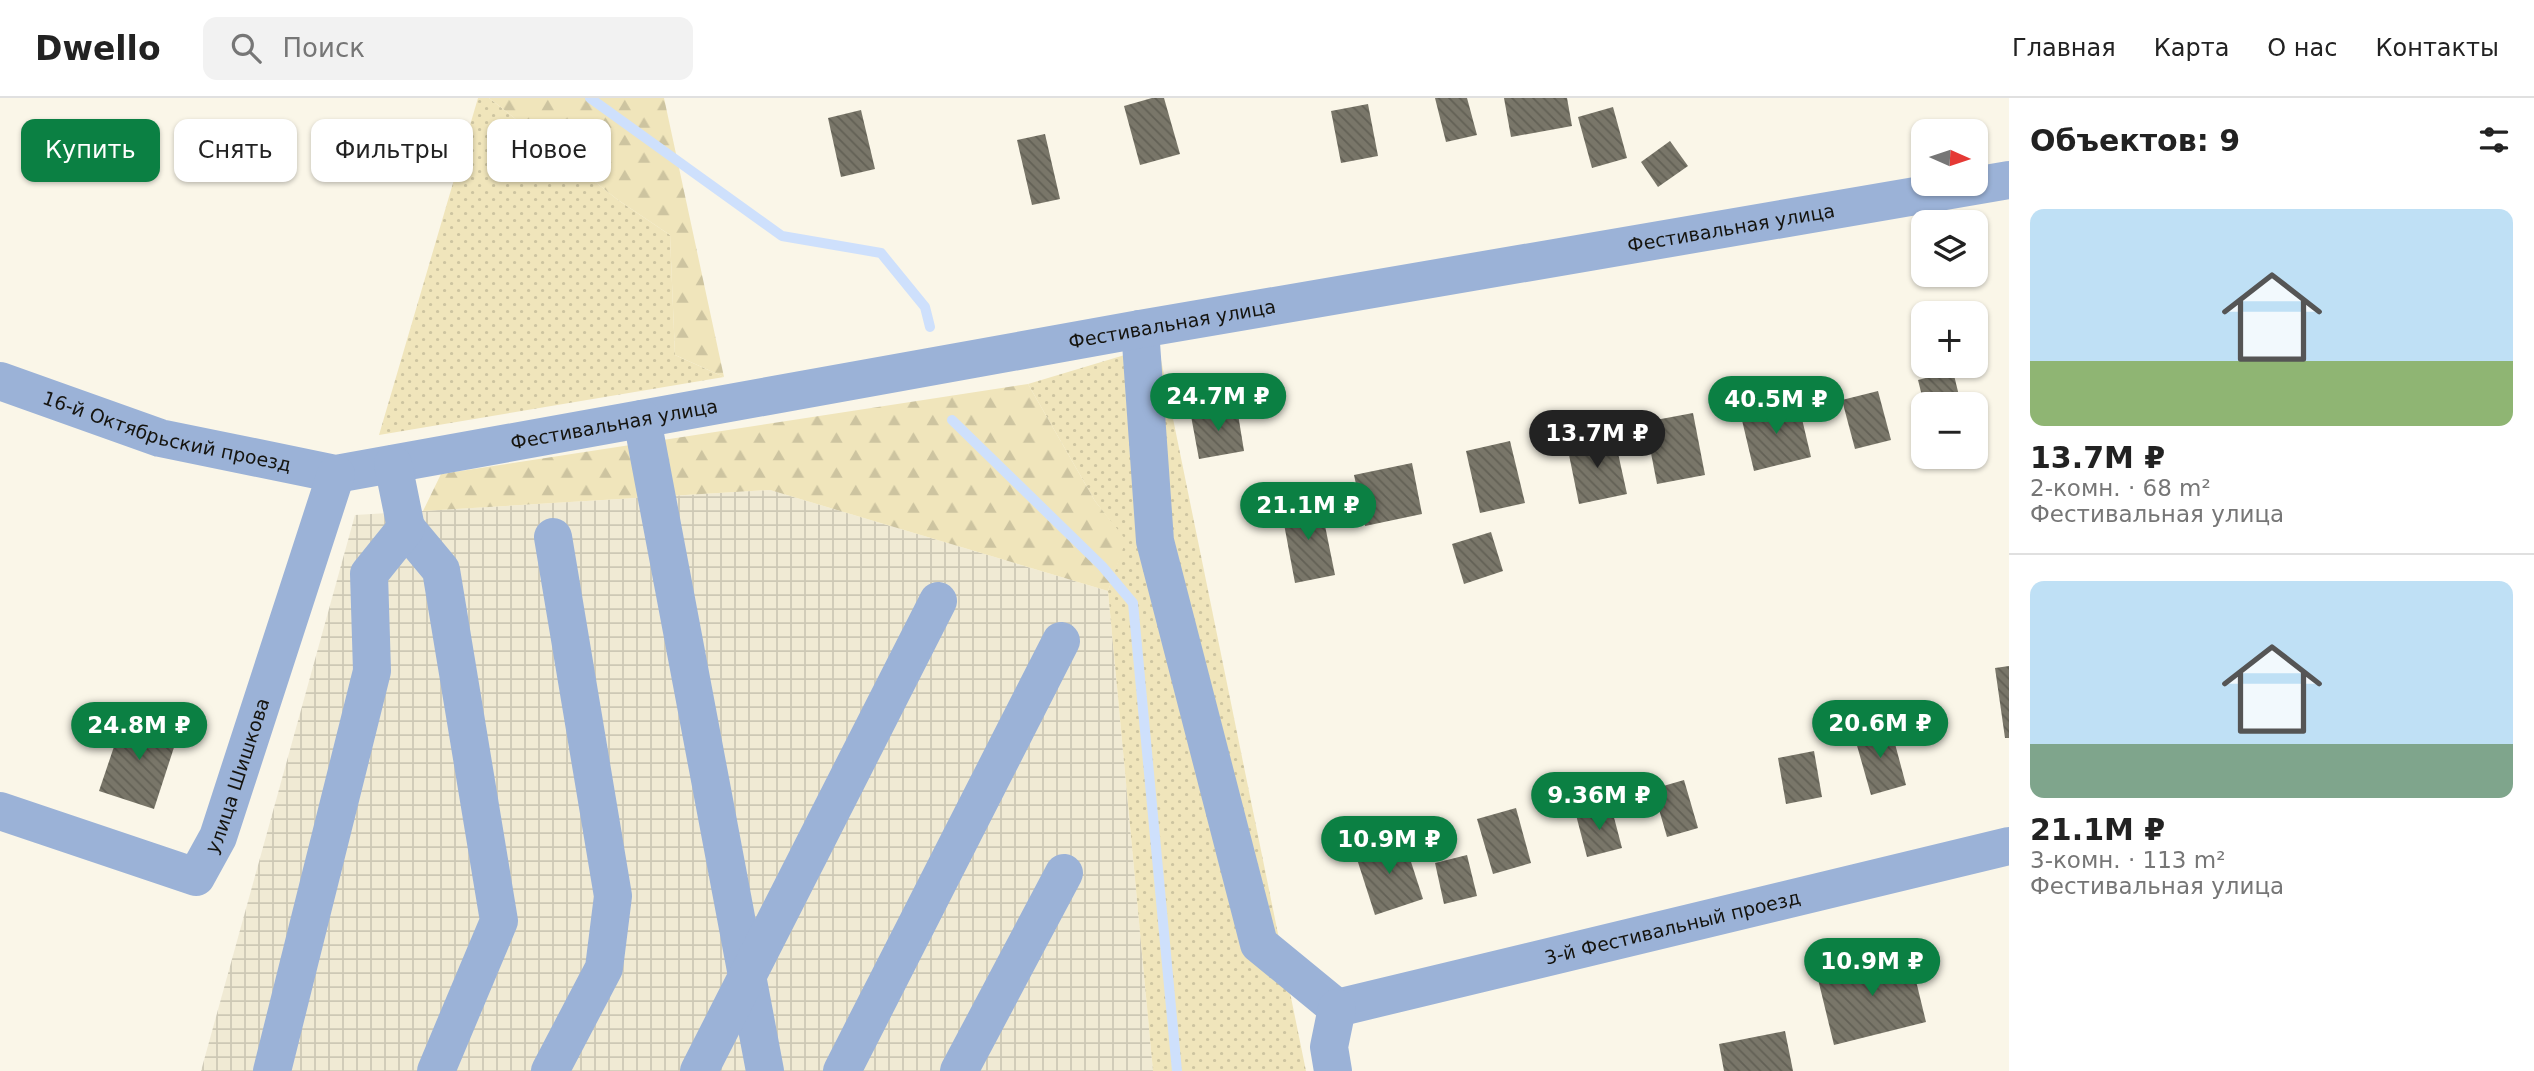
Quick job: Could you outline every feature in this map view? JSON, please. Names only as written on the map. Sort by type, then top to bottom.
[{"type":"street","name":"Фестивальная улица","points":[[336,474],[1140,329],[2009,180]]},
{"type":"street","points":[[1140,329],[1155,541],[1259,944],[1337,1008],[1329,1047],[1333,1071]]},
{"type":"street","name":"16-й Октябрьский проезд","points":[[0,381],[160,438],[336,474]]},
{"type":"street","points":[[642,419],[765,1071]]},
{"type":"street","points":[[393,464],[406,528],[441,570],[499,921],[436,1071]]},
{"type":"street","name":"улица Шишкова","points":[[0,811],[196,877],[218,837],[336,474]]},
{"type":"street","points":[[272,1071],[372,671],[369,574],[406,528]]},
{"type":"street","points":[[550,1071],[604,968],[613,896],[553,537]]},
{"type":"street","points":[[699,1071],[938,601]]},
{"type":"street","points":[[842,1071],[1060,641]]},
{"type":"street","name":"3-й Фестивальный проезд","points":[[1337,1008],[2009,846]]},
{"type":"street","points":[[959,1071],[1064,873]]},
{"type":"shaded area","points":[[770,490],[1108,591],[1153,1071],[201,1071],[355,515]]},
{"type":"green space","points":[[478,98],[489,98],[516,119],[487,119],[487,182],[595,182],[670,235],[675,355],[724,377],[379,435],[453,182],[473,182],[472,119]]},
{"type":"green space","points":[[489,98],[664,98],[724,377],[675,355],[670,235],[595,182],[611,182],[611,119],[516,119]]},
{"type":"green space","points":[[1158,345],[1306,1071],[1153,1071],[1108,591],[1125,540],[1095,501],[1028,384]]},
{"type":"green space","points":[[1028,384],[1095,501],[1126,540],[1108,591],[770,490],[423,511],[441,474]]},
{"type":"building","points":[[1152,98],[1164,98],[1180,154],[1140,165],[1124,106]]},
{"type":"building","points":[[1435,98],[1467,98],[1477,135],[1446,142]]},
{"type":"building","points":[[1504,98],[1567,98],[1572,126],[1511,137]]},
{"type":"building","points":[[1368,104],[1378,156],[1341,163],[1331,111]]},
{"type":"building","points":[[1613,107],[1627,158],[1592,168],[1578,117]]},
{"type":"building","points":[[861,110],[875,169],[841,177],[828,118]]},
{"type":"building","points":[[1045,134],[1060,199],[1032,205],[1017,140]]},
{"type":"building","points":[[1670,141],[1688,166],[1658,187],[1641,162]]},
{"type":"building","points":[[1955,378],[1958,392],[1921,392],[1918,380]]},
{"type":"building","points":[[1878,391],[1891,440],[1855,449],[1842,400]]},
{"type":"building","points":[[1798,402],[1811,457],[1754,471],[1741,416]]},
{"type":"building","points":[[1237,408],[1244,451],[1199,459],[1191,416]]},
{"type":"building","points":[[1693,413],[1705,475],[1657,484],[1645,422]]},
{"type":"building","points":[[1614,435],[1627,494],[1579,504],[1567,445]]},
{"type":"building","points":[[1510,441],[1525,503],[1480,513],[1466,451]]},
{"type":"building","points":[[1412,463],[1422,514],[1365,526],[1354,475]]},
{"type":"building","points":[[1320,501],[1335,575],[1295,583],[1281,508]]},
{"type":"building","points":[[1491,532],[1503,571],[1464,584],[1452,544]]},
{"type":"building","points":[[2009,666],[2009,738],[2005,738],[1995,668]]},
{"type":"building","points":[[125,714],[179,732],[154,809],[99,791]]},
{"type":"building","points":[[1890,725],[1906,785],[1871,795],[1854,735]]},
{"type":"building","points":[[1814,751],[1822,797],[1786,804],[1778,758]]},
{"type":"building","points":[[1684,780],[1698,828],[1667,837],[1653,789]]},
{"type":"building","points":[[1611,806],[1622,848],[1587,857],[1576,815]]},
{"type":"building","points":[[1516,808],[1531,863],[1493,874],[1477,819]]},
{"type":"building","points":[[1403,837],[1423,899],[1375,915],[1355,853]]},
{"type":"building","points":[[1467,855],[1477,896],[1444,904],[1435,863]]},
{"type":"building","points":[[1909,952],[1926,1022],[1834,1045],[1817,975]]},
{"type":"building","points":[[1785,1031],[1793,1071],[1724,1071],[1719,1044]]},
{"type":"waterway","points":[[590,98],[782,236],[881,253],[925,307],[930,327]]},
{"type":"waterway","points":[[952,420],[1102,566],[1133,603],[1177,1071]]}]
